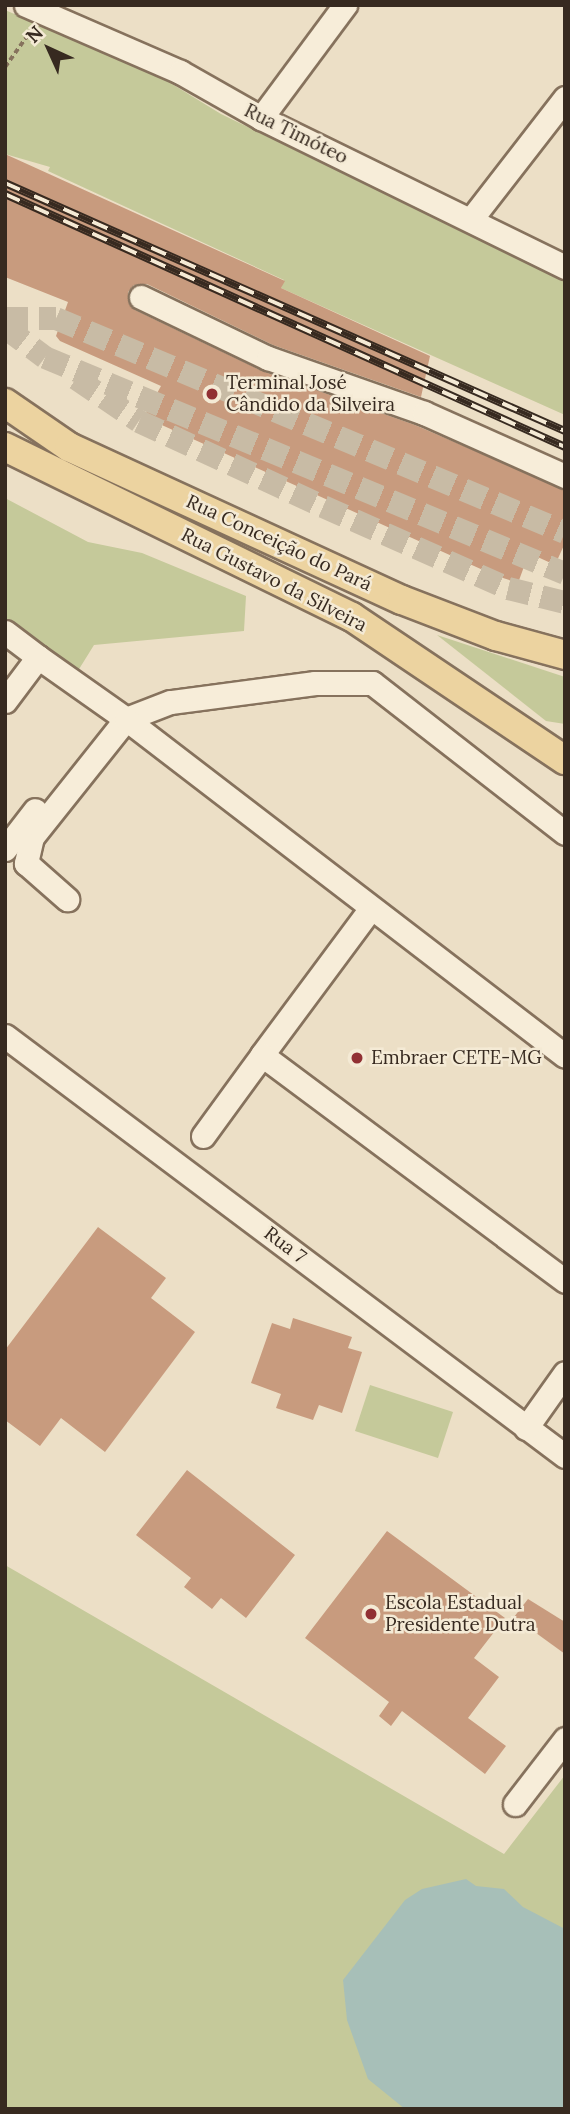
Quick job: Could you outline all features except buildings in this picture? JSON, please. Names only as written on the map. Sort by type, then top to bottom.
[{"type":"main road","name":"Rua Conceição do Pará","points":[[5,402],[69,447],[402,600],[496,636],[565,655]]},
{"type":"main road","name":"Rua Gustavo da Silveira","points":[[5,447],[352,617],[561,754]]},
{"type":"street","name":"Rua Timóteo","points":[[26,5],[180,72],[261,118],[472,218],[565,267]]},
{"type":"street","points":[[261,118],[345,5]]},
{"type":"street","points":[[472,218],[565,98]]},
{"type":"street","points":[[141,297],[268,358],[435,417],[565,477]]},
{"type":"street","points":[[5,632],[120,714],[565,1056]]},
{"type":"street","points":[[5,701],[38,657]]},
{"type":"street","points":[[5,849],[120,714],[170,702],[315,683],[372,683],[565,832]]},
{"type":"street","points":[[67,899],[26,863],[32,837],[120,714]]},
{"type":"street","points":[[203,1136],[372,908]]},
{"type":"street","name":"Rua 7","points":[[5,1036],[565,1455]]},
{"type":"street","points":[[262,1055],[565,1281]]},
{"type":"street","points":[[526,1428],[565,1373]]},
{"type":"street","points":[[515,1804],[565,1739]]},
{"type":"path","points":[[5,67],[33,27],[42,31]]},
{"type":"green space","points":[[5,10],[159,76],[221,114],[565,282],[565,415],[281,288],[284,280],[48,171],[50,167],[5,154]]},
{"type":"green space","points":[[5,498],[88,542],[142,553],[246,596],[244,631],[94,645],[76,674],[5,624]]},
{"type":"green space","points":[[437,635],[565,677],[565,724],[546,721]]},
{"type":"green space","points":[[370,1385],[453,1412],[438,1458],[355,1431]]},
{"type":"green space","points":[[5,1565],[504,1854],[565,1775],[565,2109],[5,2109]]},
{"type":"water","points":[[466,1879],[476,1886],[504,1889],[523,1907],[565,1929],[565,2104],[561,2109],[405,2109],[368,2079],[347,2020],[343,1980],[405,1900],[422,1889]]},
{"type":"tunnel","points":[[5,318],[56,318],[565,532]]},
{"type":"tunnel","points":[[5,327],[45,357],[565,573]]},
{"type":"tunnel","points":[[76,378],[139,421],[323,506],[508,588],[565,602]]},
{"type":"railway","points":[[5,183],[565,431]]},
{"type":"railway","points":[[5,194],[565,447]]},
{"type":"place","name":"Terminal José Cândido da Silveira","points":[[212,394]]},
{"type":"place","name":"Embraer CETE-MG","points":[[357,1058]]},
{"type":"place","name":"Escola Estadual Presidente Dutra","points":[[371,1614]]}]
